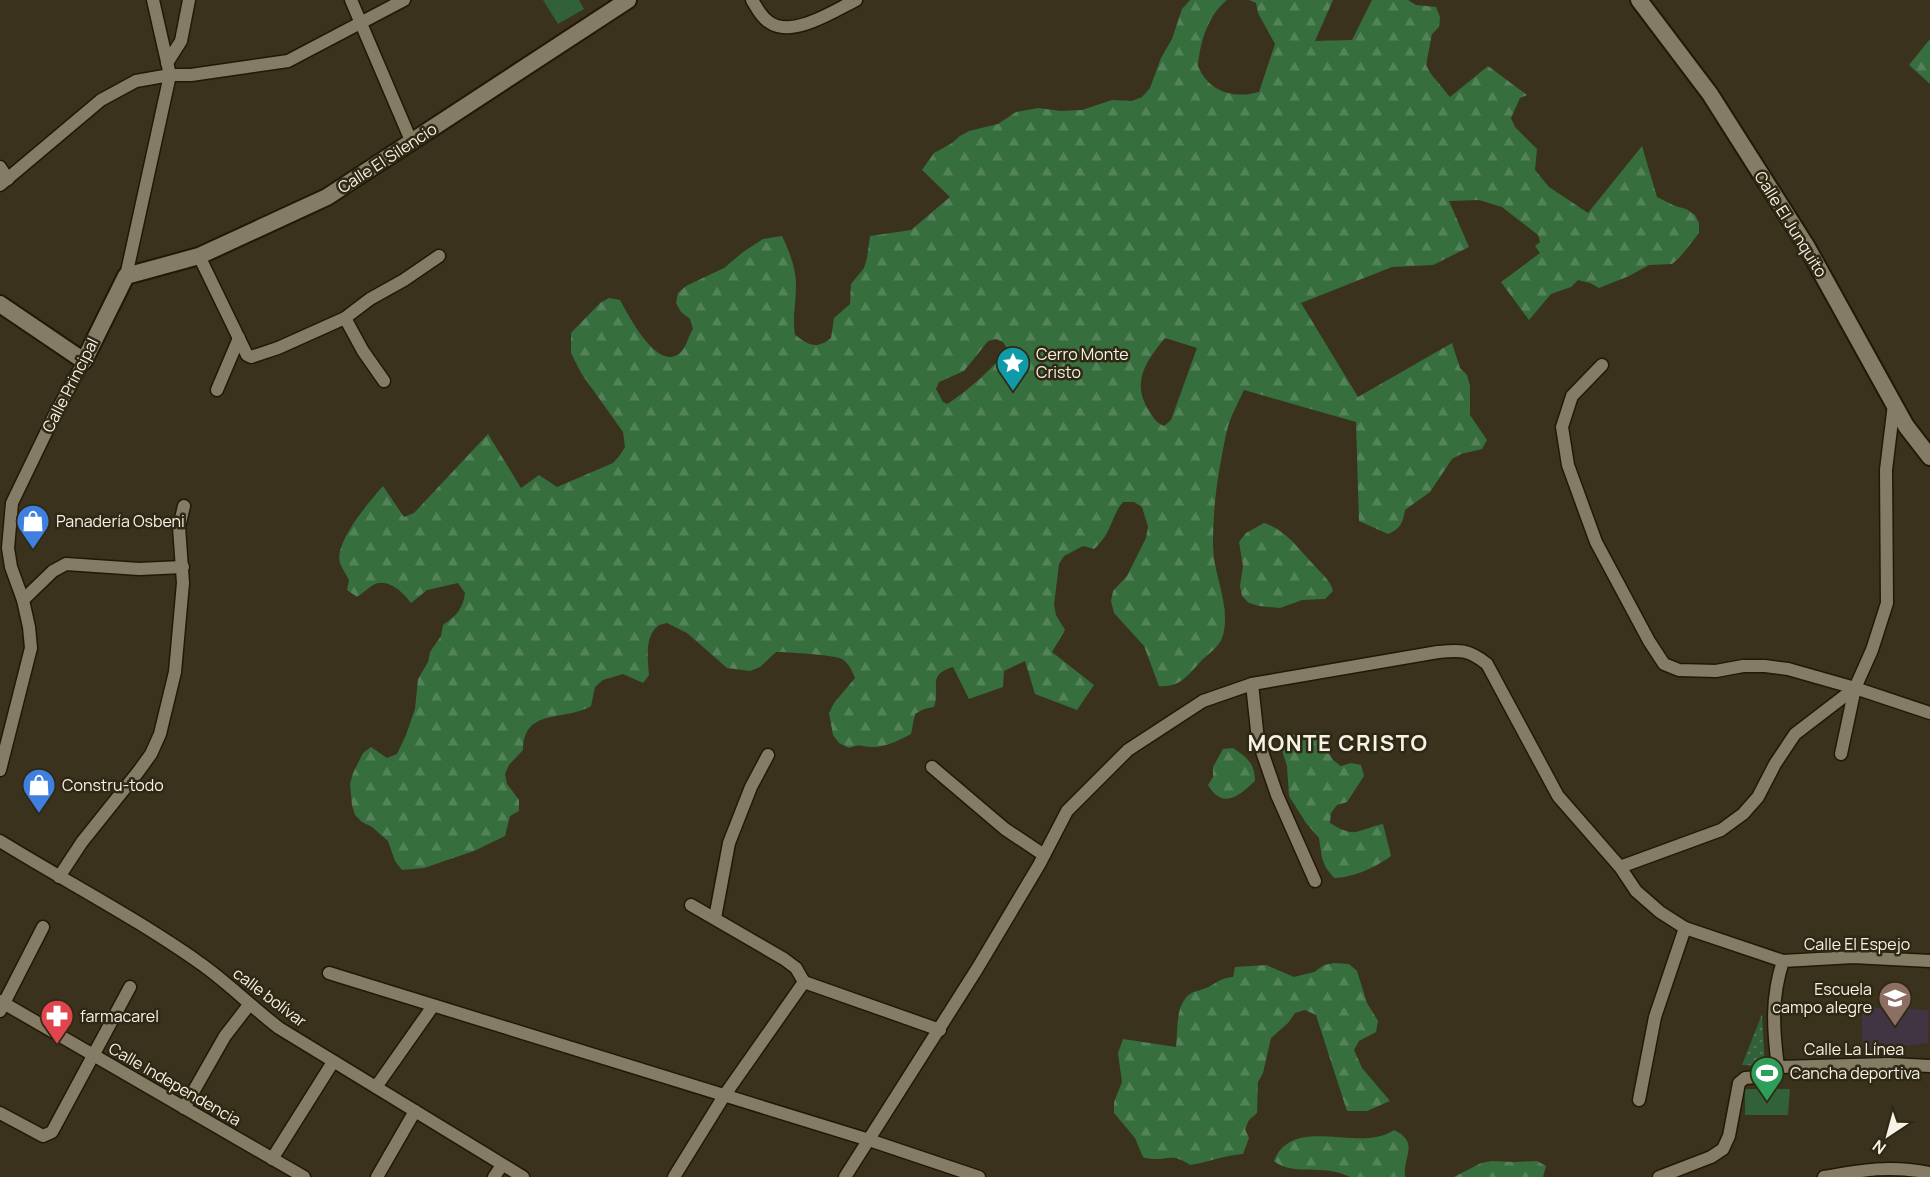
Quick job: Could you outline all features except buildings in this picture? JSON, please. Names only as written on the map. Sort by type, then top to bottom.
[{"type":"street","name":"Calle Principal","points":[[0,770],[31,648],[23,600],[4,548],[12,503],[126,276],[168,69],[153,0]]},
{"type":"street","points":[[168,69],[181,41],[189,0]]},
{"type":"street","points":[[351,0],[412,142]]},
{"type":"street","points":[[0,167],[4,182],[101,100],[136,81],[168,69],[191,75],[288,61],[404,0]]},
{"type":"street","name":"Calle El Silencio","points":[[126,276],[199,256],[327,197],[628,0]]},
{"type":"street","points":[[752,0],[770,24],[783,27],[813,22],[856,0]]},
{"type":"street","name":"Calle El Junquito","points":[[1639,0],[1710,94],[1807,247],[1906,426],[1930,457]]},
{"type":"street","points":[[199,256],[247,355],[252,357],[345,318],[370,299],[404,280],[439,256]]},
{"type":"street","points":[[0,304],[84,362]]},
{"type":"street","points":[[345,318],[363,351],[384,381]]},
{"type":"street","points":[[217,390],[239,338]]},
{"type":"street","points":[[1602,365],[1572,396],[1562,427],[1568,465],[1596,542],[1659,659],[1664,664],[1679,670],[1716,671],[1743,666],[1776,668],[1854,688],[1930,713]]},
{"type":"street","points":[[1840,754],[1854,688],[1872,650],[1887,603],[1886,471],[1894,404]]},
{"type":"street","points":[[59,877],[82,842],[151,754],[160,734],[175,672],[183,567],[179,527],[184,506]]},
{"type":"street","points":[[23,600],[53,571],[66,564],[139,569],[183,567]]},
{"type":"street","points":[[845,1177],[940,1030],[1044,855],[1067,811],[1128,750],[1203,701],[1252,684],[1438,652],[1460,650],[1475,654],[1487,664],[1558,796],[1620,867],[1636,891],[1660,912],[1685,928],[1783,961]]},
{"type":"street","points":[[1252,684],[1258,740],[1277,795],[1315,881]]},
{"type":"street","points":[[1620,867],[1721,830],[1743,814],[1758,797],[1775,764],[1796,734],[1854,688]]},
{"type":"street","points":[[715,918],[729,843],[768,754]]},
{"type":"street","points":[[932,766],[996,822],[1044,855]]},
{"type":"street","name":"calle bolívar","points":[[0,841],[132,920],[205,967],[279,1028],[523,1177]]},
{"type":"street","points":[[691,905],[784,959],[796,968],[804,982],[940,1030]]},
{"type":"street","points":[[1,1005],[43,927]]},
{"type":"street","points":[[1639,1100],[1655,1017],[1685,928]]},
{"type":"street","name":"Calle El Espejo","points":[[1778,1067],[1773,1020],[1774,993],[1783,961],[1853,957],[1930,961]]},
{"type":"street","points":[[329,974],[869,1140],[979,1177]]},
{"type":"street","points":[[674,1177],[724,1096],[804,982]]},
{"type":"street","points":[[0,1113],[43,1136],[52,1132],[130,987]]},
{"type":"street","name":"Calle Independencia","points":[[1,1005],[304,1177]]},
{"type":"street","points":[[184,1108],[225,1036],[249,1005]]},
{"type":"street","points":[[376,1087],[433,1006]]},
{"type":"street","points":[[272,1159],[333,1062]]},
{"type":"street","name":"Calle La Línea","points":[[1778,1067],[1889,1064],[1930,1066]]},
{"type":"street","points":[[1659,1177],[1712,1157],[1723,1149],[1729,1136],[1738,1083],[1745,1078],[1770,1076],[1778,1067]]},
{"type":"street","points":[[377,1177],[415,1111]]},
{"type":"street","points":[[494,1177],[502,1165]]},
{"type":"street","points":[[1824,1177],[1868,1169],[1905,1168],[1930,1173]]},
{"type":"shaded area","name":"Escuela campo alegre","points":[[1862,1007],[1929,1010],[1928,1043],[1862,1051]]},
{"type":"green space","points":[[543,0],[579,0],[584,9],[558,24]]},
{"type":"green space","points":[[1190,0],[1227,0],[1215,13],[1206,30],[1198,66],[1215,87],[1240,95],[1259,92],[1275,44],[1258,13],[1256,3],[1249,0],[1333,0],[1315,41],[1352,40],[1372,0],[1408,0],[1416,5],[1436,7],[1440,17],[1439,27],[1432,34],[1426,65],[1431,74],[1450,97],[1488,66],[1527,95],[1520,98],[1511,118],[1515,127],[1537,149],[1535,170],[1549,187],[1588,213],[1642,146],[1657,197],[1695,215],[1699,223],[1699,233],[1672,264],[1649,265],[1599,288],[1578,280],[1571,287],[1551,294],[1529,320],[1501,282],[1540,253],[1535,246],[1540,242],[1538,235],[1502,207],[1479,200],[1449,201],[1469,247],[1433,265],[1392,267],[1301,303],[1358,397],[1452,343],[1460,368],[1467,375],[1470,386],[1470,415],[1487,440],[1482,449],[1461,454],[1452,459],[1430,492],[1405,510],[1400,525],[1388,534],[1359,521],[1356,422],[1244,390],[1227,431],[1214,511],[1214,556],[1225,612],[1223,635],[1215,648],[1189,674],[1174,685],[1159,686],[1144,646],[1114,613],[1111,601],[1113,591],[1127,576],[1146,538],[1148,527],[1142,507],[1134,502],[1123,502],[1105,537],[1094,549],[1083,546],[1064,556],[1059,564],[1054,605],[1056,615],[1065,630],[1052,652],[1094,685],[1077,710],[1035,694],[1025,661],[1004,671],[1003,687],[969,699],[953,667],[945,670],[937,678],[934,707],[915,714],[911,734],[883,746],[859,745],[849,748],[839,743],[833,735],[829,713],[834,703],[855,678],[842,659],[776,652],[760,667],[750,671],[727,668],[687,633],[667,623],[662,624],[654,630],[649,642],[649,675],[643,683],[623,674],[603,680],[595,687],[591,706],[580,711],[538,721],[530,727],[525,736],[523,750],[509,765],[505,774],[507,784],[519,800],[519,811],[510,816],[505,836],[474,851],[424,868],[402,870],[395,861],[388,841],[355,815],[350,784],[363,753],[371,747],[387,758],[397,754],[415,709],[418,679],[428,662],[430,652],[441,636],[443,625],[458,612],[465,593],[458,583],[427,590],[411,603],[404,594],[389,584],[373,585],[357,597],[347,590],[349,580],[340,563],[342,544],[354,522],[383,486],[404,517],[414,513],[488,434],[521,488],[539,475],[557,487],[613,463],[625,447],[623,432],[581,373],[571,353],[571,333],[600,303],[609,298],[620,300],[637,329],[653,349],[662,355],[671,357],[680,353],[693,329],[690,319],[681,312],[676,303],[678,293],[686,286],[724,268],[763,239],[782,236],[788,248],[796,280],[795,335],[813,345],[826,342],[831,338],[834,318],[850,304],[851,284],[864,268],[870,236],[911,230],[950,197],[922,170],[934,153],[969,131],[998,124],[1016,112],[1038,108],[1061,111],[1082,110],[1112,100],[1132,101],[1142,97],[1150,88],[1161,58],[1172,39],[1182,9]],"holes":[[[1165,338],[1197,348],[1171,420],[1164,426],[1156,421],[1143,399],[1141,380],[1152,354]],[[996,339],[1003,342],[1007,348],[1003,355],[980,379],[947,404],[943,402],[936,389],[939,382],[964,371],[988,341]]]},
{"type":"green space","points":[[1930,39],[1930,84],[1909,65]]},
{"type":"green space","points":[[1264,523],[1286,535],[1328,580],[1333,591],[1325,599],[1302,600],[1280,608],[1249,603],[1242,596],[1240,586],[1243,566],[1239,542],[1246,533]]},
{"type":"green space","points":[[1321,732],[1333,760],[1341,766],[1351,763],[1361,765],[1364,776],[1347,802],[1337,805],[1331,813],[1330,823],[1352,832],[1383,824],[1391,856],[1364,871],[1341,878],[1334,878],[1326,868],[1319,838],[1306,823],[1289,796],[1287,766],[1281,747],[1281,736]]},
{"type":"green space","points":[[1233,748],[1249,761],[1255,781],[1237,795],[1225,799],[1214,793],[1208,785],[1213,777],[1213,767],[1223,749]]},
{"type":"green space","points":[[1349,964],[1357,971],[1367,1003],[1378,1021],[1376,1032],[1359,1041],[1354,1050],[1362,1068],[1390,1101],[1367,1111],[1347,1111],[1316,1015],[1305,1010],[1295,1013],[1288,1023],[1271,1038],[1263,1073],[1258,1082],[1257,1113],[1249,1120],[1245,1129],[1249,1138],[1243,1154],[1190,1165],[1177,1158],[1143,1157],[1135,1138],[1114,1113],[1114,1102],[1122,1082],[1118,1053],[1123,1039],[1176,1047],[1177,1026],[1185,998],[1193,992],[1233,977],[1235,967],[1266,965],[1294,977],[1314,972],[1324,965]]},
{"type":"green space","points":[[1762,1014],[1765,1066],[1742,1065]]},
{"type":"green space","name":"Cancha deportiva","points":[[1745,1089],[1790,1089],[1788,1115],[1745,1115]]},
{"type":"green space","points":[[1394,1130],[1402,1135],[1408,1145],[1405,1177],[1350,1177],[1330,1171],[1291,1168],[1274,1161],[1283,1147],[1296,1139],[1311,1136],[1364,1138],[1380,1136]]},
{"type":"green space","points":[[1537,1161],[1546,1166],[1543,1177],[1454,1177],[1481,1163]]},
{"type":"place","name":"Cerro Monte Cristo","points":[[1013,392]]},
{"type":"place","name":"Panadería Osbeni","points":[[33,550]]},
{"type":"place","name":"Constru-todo","points":[[39,814]]},
{"type":"place","name":"Escuela campo alegre","points":[[1895,1027]]},
{"type":"place","name":"farmacarel","points":[[57,1045]]},
{"type":"place","name":"Cancha deportiva","points":[[1767,1102]]},
{"type":"district","name":"MONTE CRISTO","points":[[1338,743]]}]
